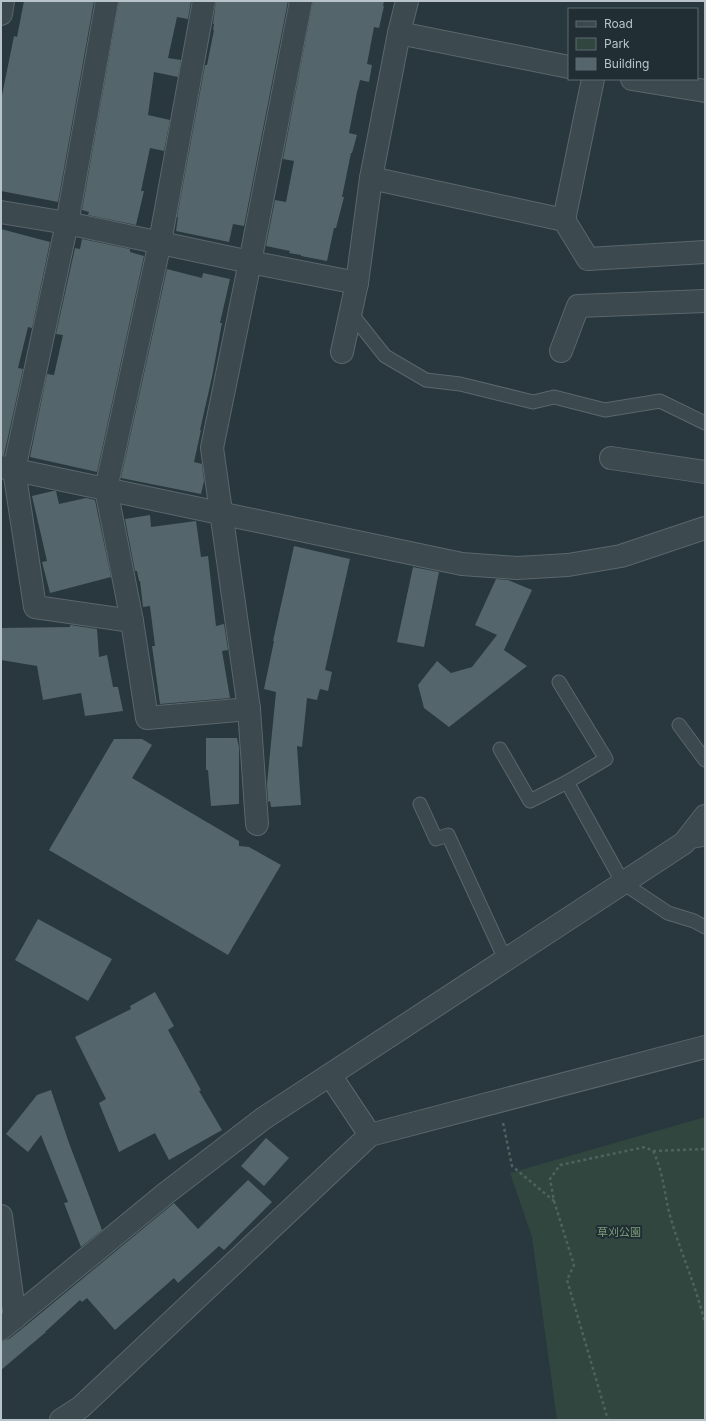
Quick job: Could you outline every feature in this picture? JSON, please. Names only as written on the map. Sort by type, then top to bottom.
[{"type":"street","points":[[1,14],[4,1]]},
{"type":"street","points":[[107,1],[67,223],[7,469],[35,607],[132,621]]},
{"type":"street","points":[[204,1],[160,242],[106,489],[132,621],[147,718],[249,709]]},
{"type":"street","points":[[257,824],[249,709],[212,448],[301,1]]},
{"type":"street","points":[[342,352],[357,283],[370,178],[399,33],[407,1]]},
{"type":"street","points":[[399,33],[568,67]]},
{"type":"street","points":[[593,80],[564,220],[588,259],[705,252]]},
{"type":"street","points":[[638,80],[705,92]]},
{"type":"street","points":[[370,178],[564,220]]},
{"type":"street","points":[[1,212],[67,223],[357,283]]},
{"type":"street","points":[[561,351],[578,306],[705,302]]},
{"type":"street","points":[[611,458],[705,472]]},
{"type":"street","points":[[7,469],[221,512],[462,564],[517,568],[568,565],[620,556],[705,528]]},
{"type":"street","points":[[8,1323],[171,1189],[264,1118],[684,843],[705,816]]},
{"type":"street","points":[[61,1420],[82,1414],[370,1135],[705,1047]]},
{"type":"street","points":[[330,1075],[370,1135]]},
{"type":"street","points":[[1,1216],[8,1323]]},
{"type":"lane","points":[[350,312],[385,356],[426,380],[460,384],[533,402],[554,397],[605,410],[660,401],[705,423]]},
{"type":"lane","points":[[500,749],[530,801],[567,782],[606,759],[559,682]]},
{"type":"lane","points":[[679,725],[705,760]]},
{"type":"lane","points":[[567,782],[623,883],[668,913],[694,921],[705,927]]},
{"type":"lane","points":[[420,804],[436,838],[448,835],[505,959]]},
{"type":"lane","points":[[684,843],[705,839]]},
{"type":"path","points":[[503,1122],[512,1166],[554,1201]]},
{"type":"path","points":[[608,1420],[567,1280],[574,1265],[554,1201],[550,1179],[560,1165],[645,1147],[653,1151],[705,1149]]},
{"type":"path","points":[[653,1151],[660,1164],[671,1218],[701,1306],[705,1324]]},
{"type":"green space","name":"草刈公園","points":[[705,1117],[705,1420],[557,1420],[532,1237],[510,1173]]},
{"type":"building","points":[[24,1],[94,1],[58,202],[1,191],[1,100],[14,36],[17,37]]},
{"type":"building","points":[[119,1],[191,1],[188,19],[177,17],[168,58],[181,60],[178,77],[154,72],[148,115],[170,120],[164,151],[150,148],[141,191],[144,191],[136,225],[88,215],[89,212],[82,210]]},
{"type":"building","points":[[216,1],[288,1],[244,226],[233,224],[229,242],[176,231],[177,217],[205,65],[207,65],[214,30],[213,24]]},
{"type":"building","points":[[313,1],[384,1],[379,28],[374,27],[367,64],[372,65],[369,82],[360,80],[357,92],[349,133],[357,135],[351,153],[342,197],[344,197],[336,228],[334,228],[327,261],[301,256],[289,253],[290,251],[266,246],[275,200],[286,202],[294,161],[283,159]]},
{"type":"building","points":[[1,229],[50,242],[32,328],[28,327],[18,368],[23,369],[4,455],[1,455]]},
{"type":"building","points":[[82,239],[130,249],[130,252],[144,256],[97,472],[30,457],[47,374],[54,375],[63,335],[56,334],[75,248],[80,249]]},
{"type":"building","points":[[167,269],[202,278],[203,273],[230,279],[220,323],[222,323],[212,377],[194,462],[202,464],[204,481],[201,494],[121,478]]},
{"type":"building","points":[[56,491],[59,504],[86,498],[95,500],[111,577],[50,593],[42,562],[47,561],[32,496]]},
{"type":"building","points":[[150,515],[151,527],[196,521],[201,557],[208,556],[216,626],[224,624],[228,650],[222,651],[230,698],[160,704],[152,646],[155,646],[150,606],[143,607],[140,581],[137,571],[135,571],[125,519]]},
{"type":"building","points":[[294,546],[350,559],[325,670],[332,672],[328,691],[320,689],[317,700],[307,698],[302,747],[297,746],[301,805],[271,807],[270,801],[268,802],[267,784],[276,692],[264,689]]},
{"type":"building","points":[[413,567],[439,572],[424,647],[397,642]]},
{"type":"building","points":[[496,579],[508,580],[532,590],[504,650],[527,666],[449,727],[424,708],[418,685],[437,661],[451,673],[472,667],[497,635],[475,625]]},
{"type":"building","points":[[70,625],[97,629],[99,657],[107,655],[113,687],[118,687],[123,711],[85,716],[81,693],[43,700],[37,666],[1,660],[1,628],[70,627]]},
{"type":"building","points":[[206,738],[237,738],[239,747],[239,804],[211,806],[208,770],[206,770]]},
{"type":"building","points":[[114,739],[142,739],[152,745],[132,778],[239,841],[239,846],[249,847],[281,865],[228,955],[49,850]]},
{"type":"building","points":[[38,919],[112,959],[88,1001],[15,960]]},
{"type":"building","points":[[155,992],[174,1026],[168,1030],[201,1090],[199,1091],[222,1130],[169,1160],[155,1133],[119,1152],[99,1103],[106,1099],[75,1037],[131,1009],[130,1006]]},
{"type":"building","points":[[51,1090],[69,1143],[102,1230],[81,1247],[64,1203],[68,1202],[41,1135],[28,1152],[6,1134],[37,1095]]},
{"type":"building","points":[[266,1138],[289,1158],[264,1186],[241,1166]]},
{"type":"building","points":[[248,1180],[272,1202],[224,1250],[219,1246],[178,1283],[174,1278],[115,1330],[87,1298],[82,1302],[80,1300],[46,1332],[1,1370],[1,1341],[9,1339],[23,1328],[174,1203],[198,1229]]}]
